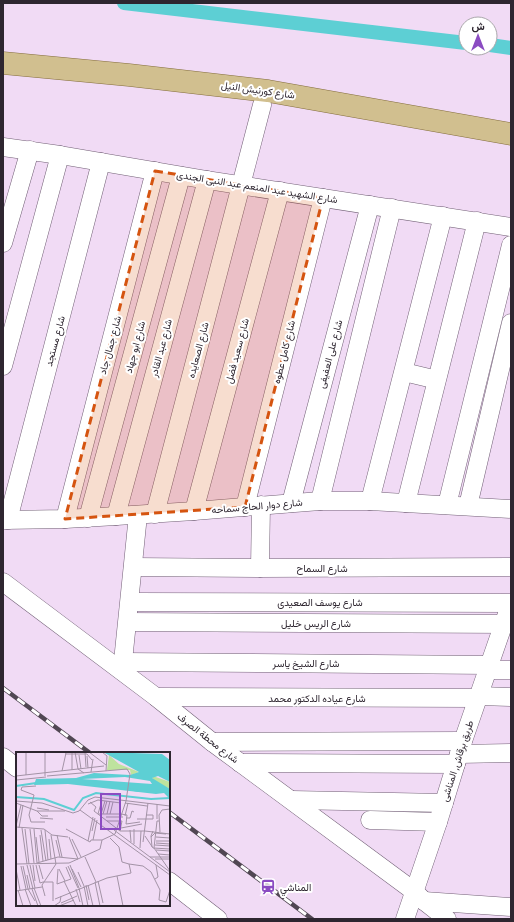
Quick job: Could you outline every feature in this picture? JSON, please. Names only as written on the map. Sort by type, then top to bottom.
[{"type":"main road","name":"شارع كورنيش النيل","points":[[3,63],[247,88],[288,101],[480,136],[511,148]]},
{"type":"main road","name":"شارع كورنيش النيل","points":[[3,78],[127,89],[262,104],[288,101]]},
{"type":"main road","name":"شارع كورنيش النيل","points":[[480,136],[511,134]]},
{"type":"street","name":"شارع الصعايده","points":[[123,667],[133,567],[241,185],[262,104]]},
{"type":"street","name":"شارع الشهيد عبد المنعم عبد النبى الجندى","points":[[3,147],[60,154],[156,172],[511,227]]},
{"type":"street","points":[[3,243],[30,150]]},
{"type":"street","points":[[3,366],[60,154]]},
{"type":"street","name":"شارع مستجد","points":[[6,520],[101,162]]},
{"type":"street","name":"شارع جمال جاد","points":[[65,519],[156,172]]},
{"type":"street","name":"شارع ابو جهاد","points":[[88,518],[181,176]]},
{"type":"street","name":"شارع عبد القادر","points":[[116,516],[207,180]]},
{"type":"street","name":"شارع سعيد فضل","points":[[194,512],[280,191]]},
{"type":"street","name":"شارع كامل عطوه","points":[[260,568],[253,506],[323,198]]},
{"type":"street","name":"شارع على العفيفى","points":[[291,503],[370,205]]},
{"type":"street","points":[[320,501],[392,208]]},
{"type":"street","points":[[370,501],[443,216]]},
{"type":"street","points":[[406,503],[477,222]]},
{"type":"street","points":[[447,505],[511,245]]},
{"type":"street","points":[[468,506],[511,323]]},
{"type":"street","points":[[404,372],[429,378]]},
{"type":"street","name":"شارع دوار الحاج سماحه","points":[[6,520],[65,519],[194,512],[320,501],[370,501],[511,508]]},
{"type":"street","name":"شارع السماح","points":[[133,567],[511,567]]},
{"type":"street","name":"شارع محطة الصرف","points":[[3,582],[123,667],[156,697],[212,742],[420,896],[447,919]]},
{"type":"street","name":"شارع يوسف الصعيدى","points":[[130,602],[511,603]]},
{"type":"street","name":"طريق برقاش, المناشى","points":[[405,919],[420,896],[438,822],[459,753],[478,697],[507,624],[511,603]]},
{"type":"street","name":"شارع الريس خليل","points":[[128,622],[507,624]]},
{"type":"street","name":"شارع الشيخ ياسر","points":[[123,667],[489,668],[511,670]]},
{"type":"street","name":"شارع عياده الدكتور محمد","points":[[156,697],[511,697]]},
{"type":"street","points":[[212,742],[459,753],[511,753]]},
{"type":"street","points":[[240,763],[459,753]]},
{"type":"street","points":[[3,757],[16,767]]},
{"type":"street","points":[[292,800],[444,803]]},
{"type":"street","points":[[370,820],[438,822]]},
{"type":"street","points":[[170,882],[218,919]]},
{"type":"street","points":[[420,896],[511,907]]},
{"type":"highlighted area","points":[[155,171],[323,198],[245,507],[65,519]]},
{"type":"waterway","points":[[124,3],[458,42]]},
{"type":"waterway","points":[[498,46],[511,48]]},
{"type":"railway","points":[[3,688],[89,752]]},
{"type":"railway","points":[[170,813],[312,919]]},
{"type":"place","name":"المناشي","points":[[268,887]]}]
